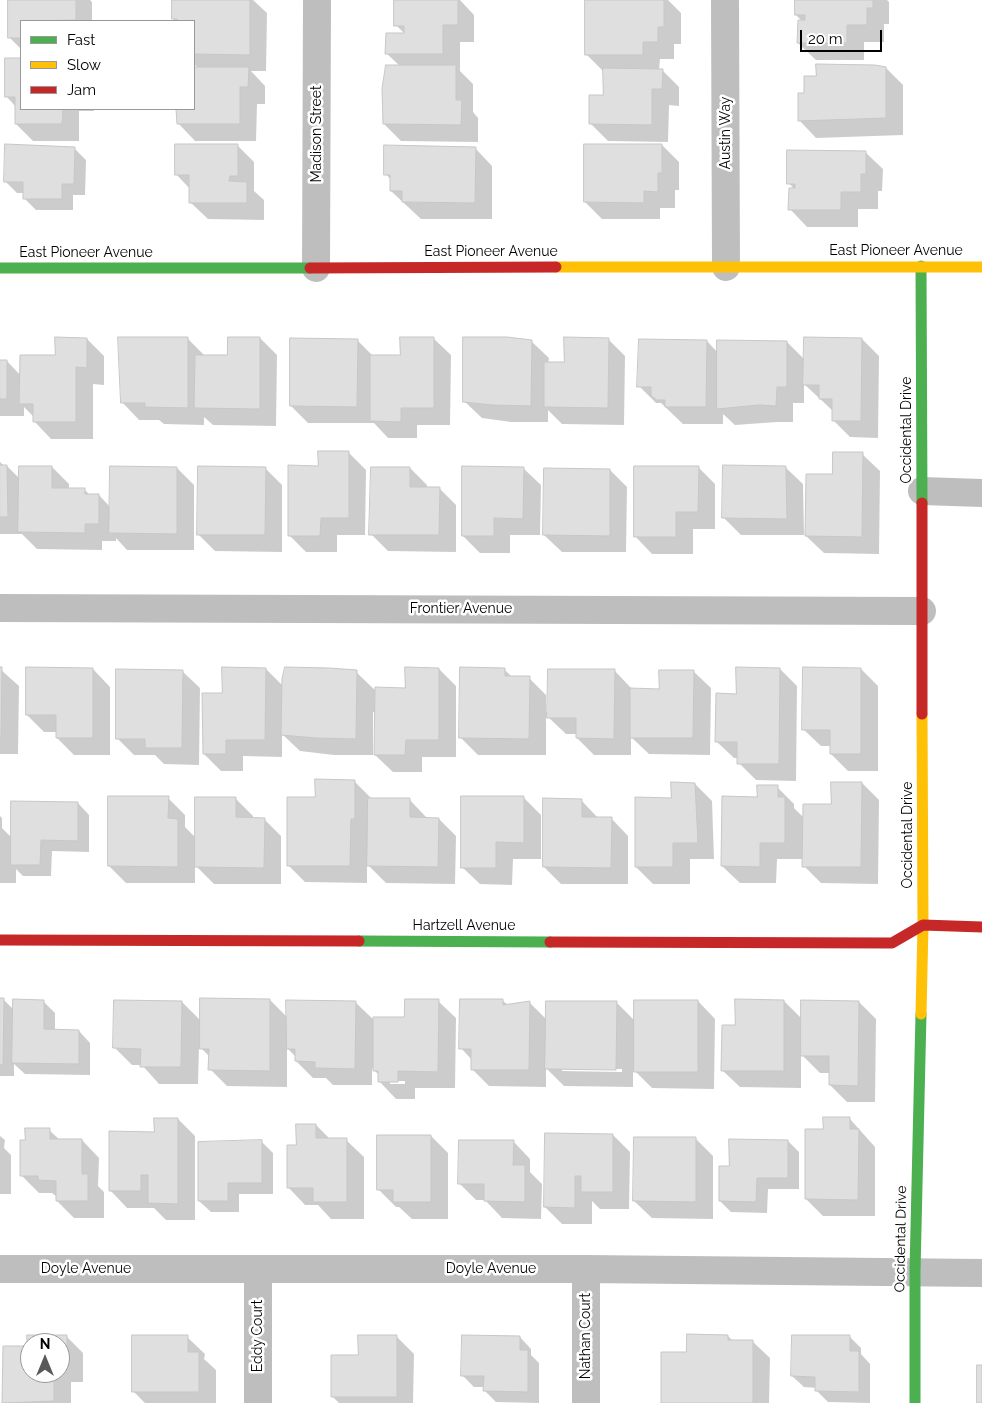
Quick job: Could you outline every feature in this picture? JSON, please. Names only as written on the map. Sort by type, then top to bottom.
[{"type":"street","name":"Madison Street","points":[[316,268],[317,0]]},
{"type":"street","name":"Austin Way","points":[[725,0],[726,267]]},
{"type":"street","name":"Occidental Drive","points":[[915,1403],[915,1271],[923,925],[921,266]]},
{"type":"street","name":"East Pioneer Avenue","points":[[0,268],[982,267]]},
{"type":"street","points":[[922,491],[982,492]]},
{"type":"street","name":"Frontier Avenue","points":[[0,608],[922,611]]},
{"type":"street","points":[[923,925],[982,927]]},
{"type":"street","name":"Hartzell Avenue","points":[[0,940],[892,943],[923,925]]},
{"type":"street","name":"Doyle Avenue","points":[[0,1268],[258,1270],[586,1269],[982,1273]]},
{"type":"street","name":"Nathan Court","points":[[586,1269],[586,1403]]},
{"type":"street","name":"Eddy Court","points":[[258,1270],[258,1403]]},
{"type":"building","points":[[8,0],[76,0],[76,20],[20,20],[20,38],[8,38]]},
{"type":"building","points":[[172,0],[250,0],[250,55],[195,54],[195,20],[172,19]]},
{"type":"building","points":[[394,0],[458,0],[458,25],[443,25],[443,54],[385,54],[386,33],[404,33],[404,26],[394,26]]},
{"type":"building","points":[[585,0],[664,0],[664,27],[658,27],[658,42],[643,42],[643,55],[585,55]]},
{"type":"building","points":[[795,0],[873,0],[873,8],[867,8],[867,25],[847,25],[847,43],[797,43],[798,20],[805,20],[805,15],[795,15]]},
{"type":"building","points":[[5,58],[20,58],[20,110],[63,110],[62,124],[15,124],[15,97],[5,97]]},
{"type":"building","points":[[816,64],[875,65],[886,67],[886,118],[798,121],[798,93],[804,93],[804,76],[816,76]]},
{"type":"building","points":[[386,65],[456,65],[456,100],[462,100],[461,125],[383,124],[382,89]]},
{"type":"building","points":[[195,67],[249,67],[248,87],[240,87],[240,124],[177,124],[176,110],[195,110]]},
{"type":"building","points":[[603,68],[663,69],[662,89],[652,89],[652,125],[589,124],[589,95],[603,95]]},
{"type":"building","points":[[5,144],[75,147],[74,184],[62,184],[62,199],[23,199],[23,182],[4,182]]},
{"type":"building","points":[[175,144],[238,144],[238,176],[230,176],[229,181],[247,182],[247,203],[189,203],[189,175],[175,175]]},
{"type":"building","points":[[584,144],[662,144],[662,173],[658,173],[658,192],[644,191],[644,203],[584,202]]},
{"type":"building","points":[[384,145],[476,147],[475,203],[402,202],[402,191],[390,191],[390,175],[384,175]]},
{"type":"building","points":[[787,150],[866,151],[866,174],[861,174],[861,192],[841,192],[841,210],[788,210],[789,188],[795,188],[795,184],[787,184]]},
{"type":"building","points":[[55,337],[87,338],[87,368],[76,367],[76,422],[33,422],[33,404],[19,404],[20,355],[55,355]]},
{"type":"building","points":[[118,337],[188,337],[188,408],[145,407],[145,403],[121,403]]},
{"type":"building","points":[[228,337],[260,337],[260,409],[194,408],[195,355],[227,355]]},
{"type":"building","points":[[400,337],[434,337],[434,408],[401,408],[401,422],[370,421],[370,355],[400,355]]},
{"type":"building","points":[[463,337],[507,337],[532,340],[531,406],[463,402]]},
{"type":"building","points":[[564,337],[609,338],[608,408],[544,407],[544,362],[564,362]]},
{"type":"building","points":[[804,337],[862,338],[861,421],[832,421],[832,399],[819,399],[819,385],[803,385]]},
{"type":"building","points":[[290,338],[358,339],[357,407],[290,406]]},
{"type":"building","points":[[639,339],[707,340],[706,407],[665,407],[665,400],[657,400],[651,396],[651,387],[637,387]]},
{"type":"building","points":[[717,340],[787,341],[787,387],[777,387],[776,406],[759,405],[717,409]]},
{"type":"building","points":[[0,360],[7,360],[7,399],[0,399]]},
{"type":"building","points":[[318,451],[349,451],[349,518],[321,518],[320,536],[288,536],[288,465],[318,466]]},
{"type":"building","points":[[833,452],[863,452],[862,537],[805,536],[806,474],[832,474]]},
{"type":"building","points":[[0,465],[7,465],[8,517],[0,517]]},
{"type":"building","points":[[723,465],[786,466],[787,519],[722,518]]},
{"type":"building","points":[[19,466],[52,466],[52,488],[85,488],[85,494],[99,494],[99,524],[85,524],[85,533],[18,532]]},
{"type":"building","points":[[110,466],[177,467],[177,534],[109,533]]},
{"type":"building","points":[[198,466],[266,467],[265,535],[197,535]]},
{"type":"building","points":[[462,466],[524,467],[523,519],[494,518],[494,536],[462,536]]},
{"type":"building","points":[[634,466],[699,466],[698,512],[676,512],[676,537],[634,537]]},
{"type":"building","points":[[371,467],[410,467],[410,487],[440,487],[439,535],[369,535]]},
{"type":"building","points":[[544,468],[610,469],[610,536],[543,535]]},
{"type":"building","points":[[0,667],[2,667],[1,738],[0,738]]},
{"type":"building","points":[[26,667],[93,668],[93,738],[56,738],[56,715],[26,715]]},
{"type":"building","points":[[222,667],[266,668],[265,740],[226,740],[226,754],[203,754],[202,693],[222,693]]},
{"type":"building","points":[[285,667],[357,670],[356,739],[281,735],[282,679]]},
{"type":"building","points":[[405,667],[439,668],[439,740],[406,740],[405,755],[374,755],[375,687],[405,688]]},
{"type":"building","points":[[460,667],[505,668],[505,676],[530,676],[529,739],[459,738]]},
{"type":"building","points":[[736,667],[780,668],[779,764],[737,764],[737,742],[715,742],[716,693],[736,694]]},
{"type":"building","points":[[803,667],[861,668],[861,754],[830,754],[830,730],[802,730]]},
{"type":"building","points":[[116,669],[183,670],[182,748],[145,748],[145,739],[116,739]]},
{"type":"building","points":[[548,669],[615,669],[614,739],[576,738],[576,718],[547,718]]},
{"type":"building","points":[[659,670],[694,670],[693,738],[630,738],[630,688],[659,689]]},
{"type":"building","points":[[315,779],[355,780],[355,819],[351,819],[350,866],[287,866],[287,797],[315,797]]},
{"type":"building","points":[[671,782],[695,783],[698,843],[673,843],[673,867],[635,867],[635,797],[671,798]]},
{"type":"building","points":[[831,782],[862,782],[861,867],[802,867],[803,804],[831,804]]},
{"type":"building","points":[[757,785],[778,785],[778,797],[785,797],[785,843],[760,843],[760,867],[721,866],[722,796],[757,797]]},
{"type":"building","points":[[108,796],[169,796],[168,818],[178,819],[178,867],[108,866]]},
{"type":"building","points":[[461,796],[524,796],[524,843],[496,842],[496,868],[461,868]]},
{"type":"building","points":[[195,797],[236,797],[236,817],[265,818],[264,868],[195,867]]},
{"type":"building","points":[[368,798],[410,798],[410,817],[439,818],[438,867],[367,866]]},
{"type":"building","points":[[543,798],[582,799],[582,817],[612,817],[611,868],[543,867]]},
{"type":"building","points":[[11,801],[78,802],[78,841],[41,840],[40,865],[11,865]]},
{"type":"building","points":[[0,998],[4,998],[3,1065],[0,1065]]},
{"type":"building","points":[[200,998],[270,999],[270,1071],[208,1070],[209,1049],[200,1049]]},
{"type":"building","points":[[13,999],[44,1000],[44,1029],[79,1030],[79,1064],[12,1063]]},
{"type":"building","points":[[405,999],[439,999],[438,1072],[398,1071],[398,1082],[378,1082],[378,1071],[373,1071],[373,1017],[404,1017]]},
{"type":"building","points":[[460,999],[503,999],[503,1005],[530,1001],[529,1070],[471,1070],[471,1049],[459,1049]]},
{"type":"building","points":[[735,999],[784,1000],[784,1071],[721,1071],[722,1025],[735,1025]]},
{"type":"building","points":[[114,1000],[182,1001],[181,1067],[140,1067],[141,1049],[113,1048]]},
{"type":"building","points":[[286,1000],[356,1001],[355,1069],[315,1068],[315,1062],[295,1061],[295,1049],[287,1049]]},
{"type":"building","points":[[634,1000],[698,1000],[698,1072],[634,1072]]},
{"type":"building","points":[[801,1000],[859,1001],[858,1086],[829,1085],[829,1056],[801,1056]]},
{"type":"building","points":[[546,1001],[617,1001],[616,1070],[545,1069]]},
{"type":"building","points":[[823,1117],[850,1117],[850,1129],[859,1129],[858,1200],[805,1199],[805,1129],[823,1129]]},
{"type":"building","points":[[154,1118],[178,1118],[178,1204],[148,1203],[148,1175],[141,1175],[141,1191],[109,1191],[109,1131],[154,1132]]},
{"type":"building","points":[[296,1124],[316,1124],[316,1138],[347,1138],[347,1202],[313,1202],[313,1188],[287,1188],[287,1145],[296,1145]]},
{"type":"building","points":[[25,1128],[50,1128],[50,1139],[82,1139],[82,1174],[88,1174],[88,1201],[56,1201],[56,1181],[38,1180],[38,1176],[20,1176],[20,1140],[25,1140]]},
{"type":"building","points":[[545,1133],[613,1134],[613,1192],[581,1192],[581,1176],[575,1176],[575,1208],[544,1207]]},
{"type":"building","points":[[377,1135],[431,1135],[431,1202],[393,1202],[393,1190],[377,1190]]},
{"type":"building","points":[[634,1137],[696,1137],[696,1202],[633,1201]]},
{"type":"building","points":[[729,1139],[788,1140],[788,1178],[757,1178],[756,1202],[719,1201],[719,1166],[729,1166]]},
{"type":"building","points":[[262,1140],[262,1183],[228,1183],[228,1201],[198,1201],[198,1142]]},
{"type":"building","points":[[459,1140],[514,1140],[513,1165],[525,1165],[525,1202],[484,1201],[484,1184],[458,1184]]},
{"type":"building","points":[[687,1334],[728,1335],[728,1340],[753,1340],[753,1403],[661,1403],[661,1352],[686,1352]]},
{"type":"building","points":[[132,1335],[188,1335],[188,1352],[199,1352],[199,1392],[132,1392]]},
{"type":"building","points":[[358,1335],[397,1335],[397,1397],[331,1397],[331,1355],[358,1355]]},
{"type":"building","points":[[462,1335],[520,1336],[520,1350],[528,1350],[528,1392],[483,1391],[484,1376],[461,1376]]},
{"type":"building","points":[[792,1335],[850,1335],[850,1351],[859,1351],[859,1392],[815,1391],[815,1377],[791,1376]]},
{"type":"building","points":[[3,1346],[20,1346],[20,1383],[54,1383],[54,1401],[2,1403]]},
{"type":"building","points":[[977,1365],[982,1365],[982,1403],[977,1403]]},
{"type":"traffic: fast","points":[[921,266],[922,503]]},
{"type":"traffic: fast","points":[[0,268],[310,268]]},
{"type":"traffic: fast","points":[[359,941],[550,942]]},
{"type":"traffic: fast","points":[[915,1403],[915,1271],[921,1014]]},
{"type":"traffic: slow","points":[[556,267],[982,267]]},
{"type":"traffic: slow","points":[[921,1014],[923,925],[922,714]]},
{"type":"traffic: jam","points":[[310,268],[556,267]]},
{"type":"traffic: jam","points":[[922,503],[922,714]]},
{"type":"traffic: jam","points":[[550,942],[892,943],[923,925],[982,927]]},
{"type":"traffic: jam","points":[[0,940],[359,941]]}]
